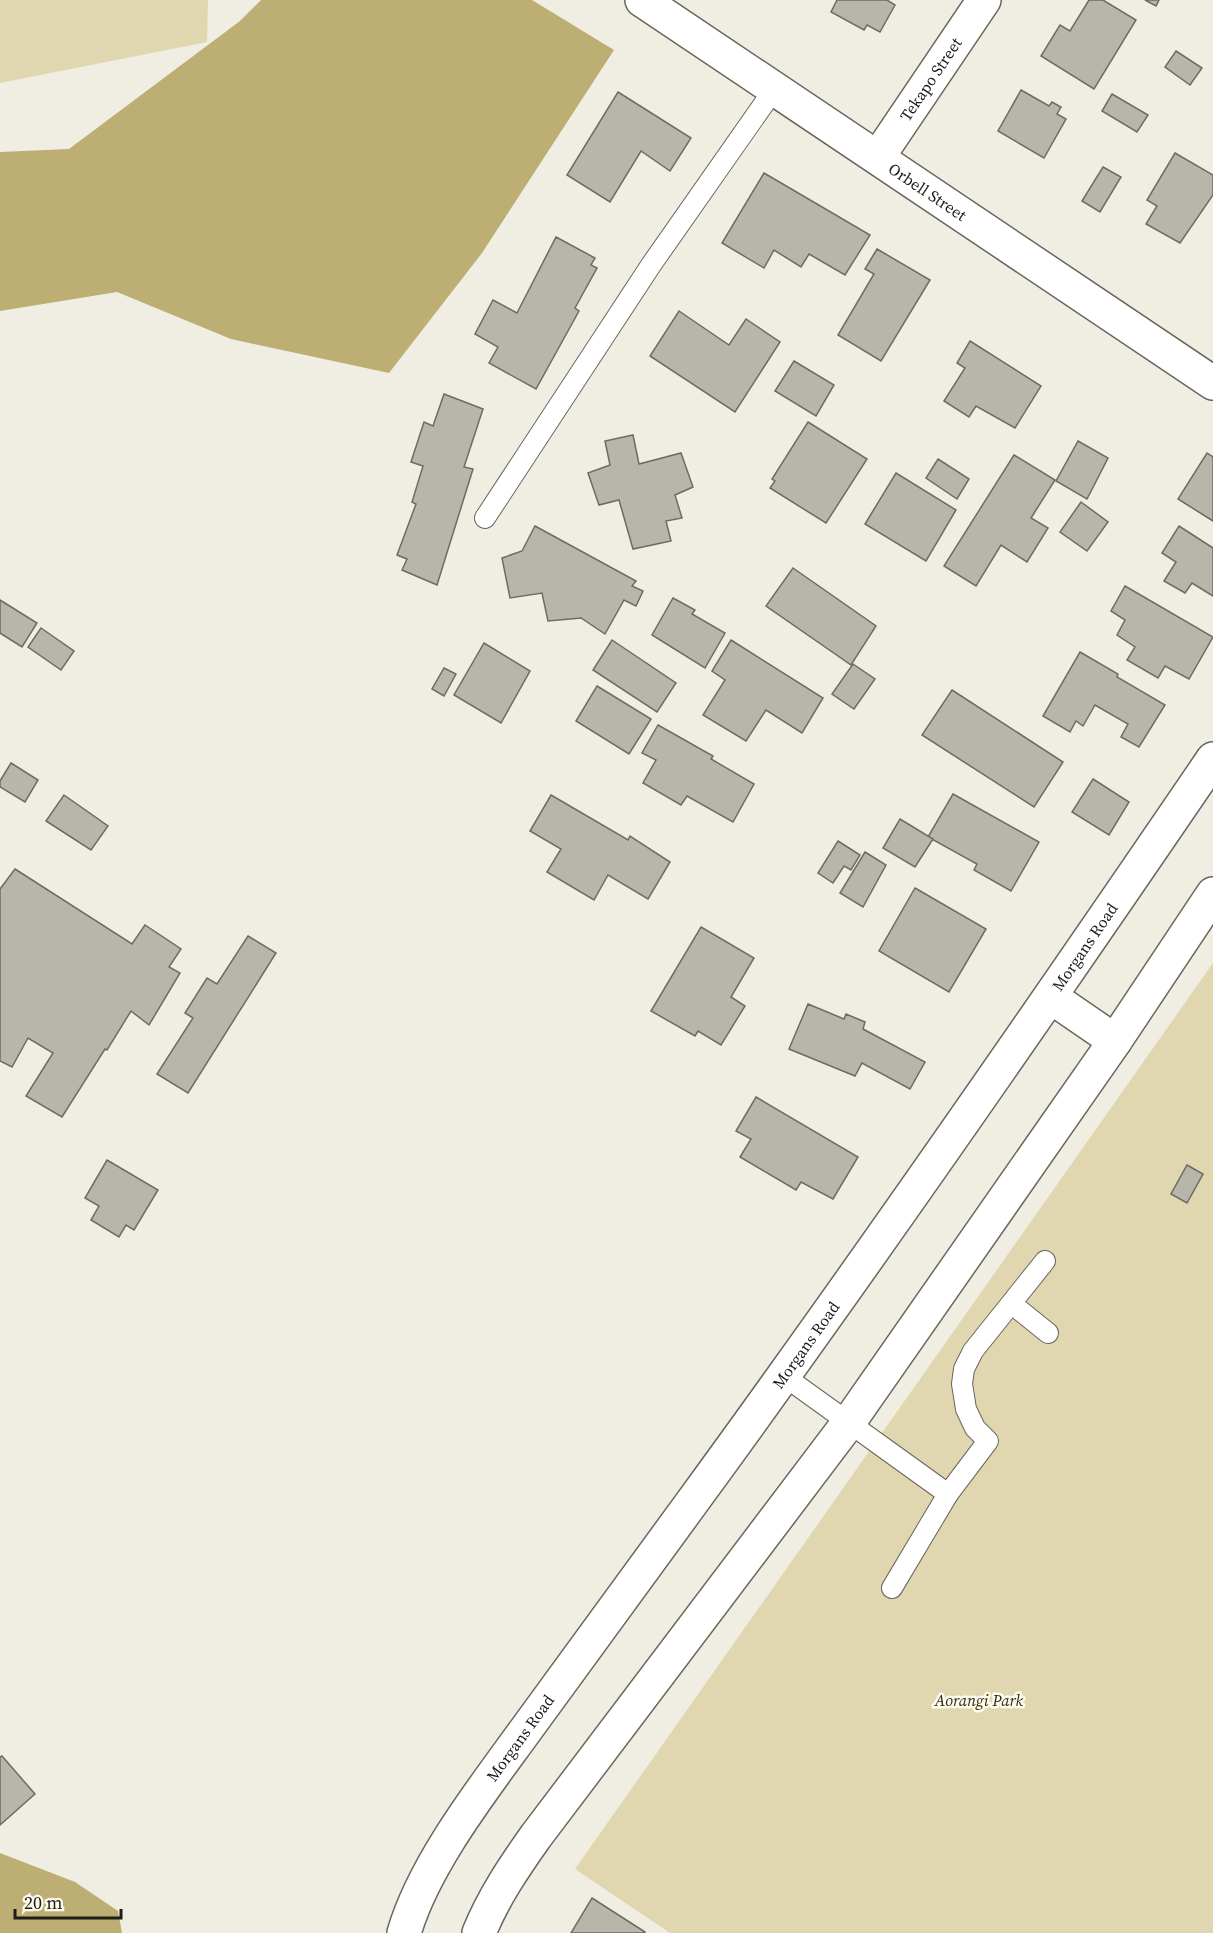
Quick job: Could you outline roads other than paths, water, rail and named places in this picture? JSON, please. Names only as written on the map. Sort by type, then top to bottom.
[{"type":"street","name":"Orbell Street","points":[[642,0],[1213,383]]},
{"type":"street","name":"Tekapo Street","points":[[878,157],[984,0]]},
{"type":"street","name":"Morgans Road","points":[[404,1933],[432,1869],[478,1795],[784,1376],[1051,997],[1213,759]]},
{"type":"street","points":[[479,1933],[486,1915],[510,1873],[536,1836],[849,1422],[1115,1041],[1213,894]]},
{"type":"street","points":[[1051,997],[1115,1041]]},
{"type":"lane","points":[[485,518],[651,265],[775,88]]},
{"type":"lane","points":[[892,1588],[948,1494],[988,1441],[975,1428],[966,1409],[962,1384],[964,1369],[973,1352],[1045,1261]]},
{"type":"lane","points":[[1012,1304],[1048,1333]]},
{"type":"lane","points":[[784,1376],[948,1494]]},
{"type":"park label","name":"Aorangi Park","points":[[979,1700]]}]
